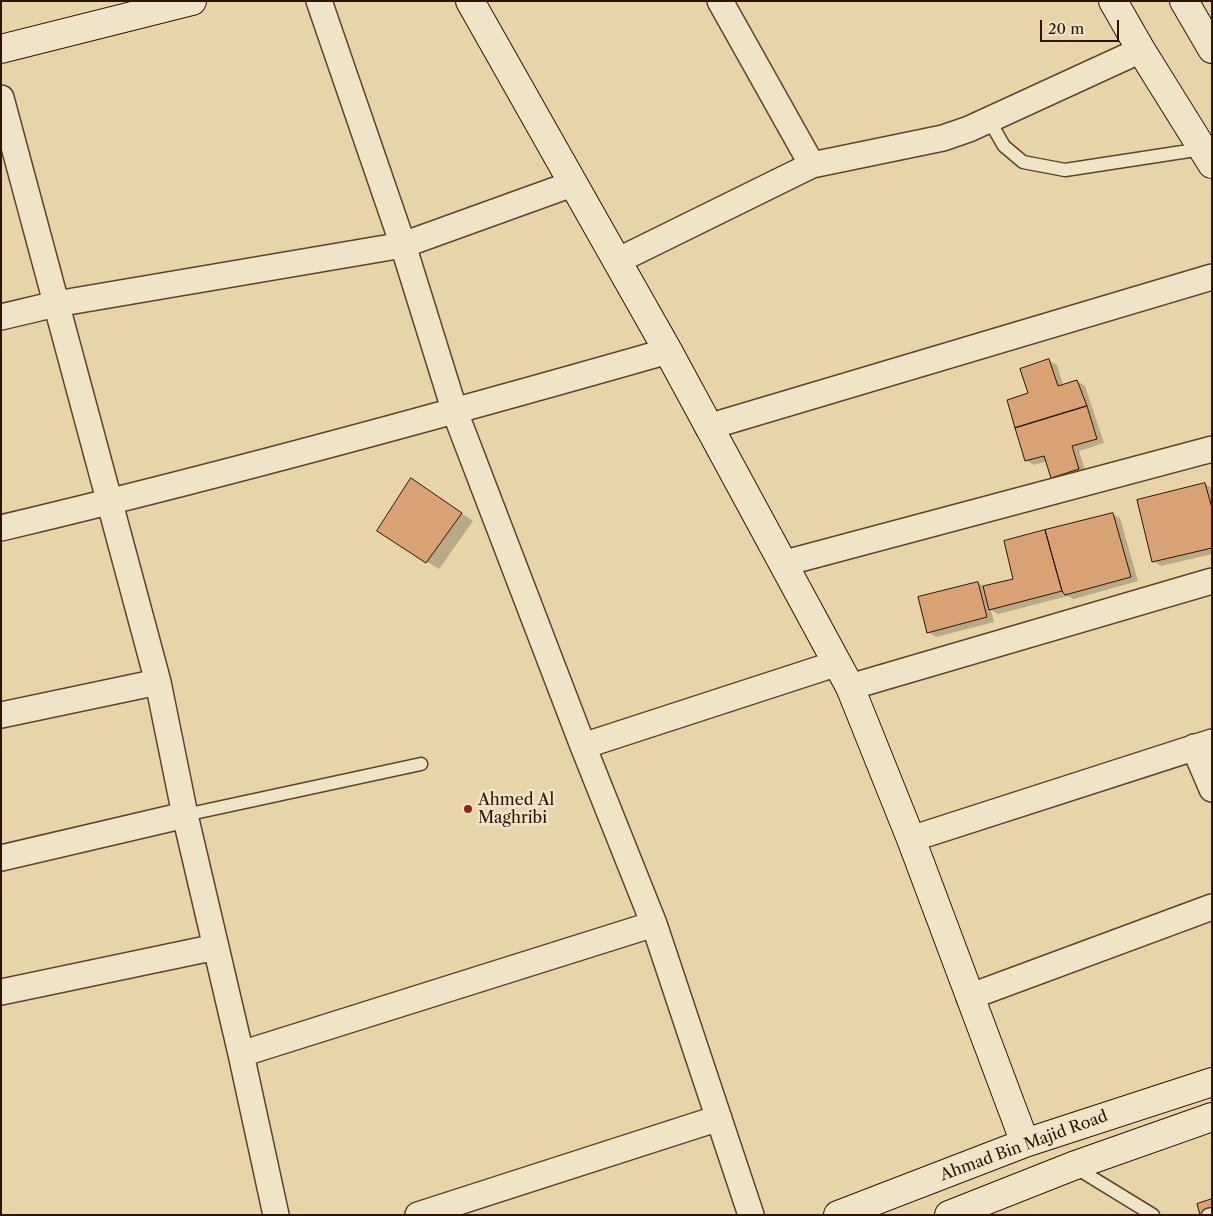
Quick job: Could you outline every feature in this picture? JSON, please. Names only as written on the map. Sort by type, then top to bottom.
[{"type":"street","points":[[1,49],[192,1]]},
{"type":"street","points":[[319,1],[403,244],[455,412],[583,746],[654,924],[751,1215]]},
{"type":"street","points":[[470,1],[668,351],[708,427],[785,563],[850,687],[911,839],[1025,1143]]},
{"type":"street","points":[[720,1],[812,165]]},
{"type":"street","points":[[1113,1],[1207,157]]},
{"type":"street","points":[[1184,1],[1212,49]]},
{"type":"street","points":[[617,261],[812,165],[943,138],[969,129],[1141,50]]},
{"type":"street","points":[[1,98],[158,682],[185,815],[241,1054],[276,1215]]},
{"type":"street","points":[[1,317],[56,304],[403,244],[572,184]]},
{"type":"street","points":[[708,427],[1212,277]]},
{"type":"street","points":[[1,528],[109,502],[455,412],[668,351]]},
{"type":"street","points":[[785,563],[1212,450]]},
{"type":"street","points":[[850,687],[1212,581]]},
{"type":"street","points":[[583,746],[838,663]]},
{"type":"street","points":[[1,715],[158,682]]},
{"type":"street","points":[[911,839],[1203,744],[1212,789]]},
{"type":"street","points":[[1,858],[185,815]]},
{"type":"street","points":[[969,997],[1212,907]]},
{"type":"street","points":[[241,1054],[654,924]]},
{"type":"street","points":[[1,992],[216,947]]},
{"type":"street","name":"Ahmad Bin Majid Road","points":[[838,1215],[1025,1143],[1212,1082]]},
{"type":"street","points":[[949,1215],[1073,1166],[1212,1117]]},
{"type":"street","points":[[418,1215],[718,1118]]},
{"type":"lane","points":[[989,120],[1004,146],[1023,162],[1066,170],[1207,157]]},
{"type":"lane","points":[[185,815],[421,764]]},
{"type":"lane","points":[[1073,1166],[1153,1215]]},
{"type":"lane","points":[[1208,1215],[1212,1214]]},
{"type":"building","points":[[1049,359],[1058,386],[1077,380],[1087,406],[1015,428],[1007,400],[1028,393],[1020,369]]},
{"type":"building","points":[[1087,406],[1097,439],[1072,446],[1079,469],[1051,478],[1044,456],[1025,461],[1015,428]]},
{"type":"building","points":[[411,478],[462,513],[426,563],[377,531]]},
{"type":"building","points":[[1205,483],[1212,508],[1212,548],[1152,562],[1137,500]]},
{"type":"building","points":[[1113,513],[1131,577],[1065,595],[1062,591],[1045,530]]},
{"type":"building","points":[[1045,530],[1062,591],[989,610],[983,586],[1013,579],[1004,541]]},
{"type":"building","points":[[978,582],[987,617],[927,633],[918,597]]},
{"type":"building","points":[[1212,1199],[1212,1215],[1200,1215],[1197,1204]]},
{"type":"place","name":"Ahmed Al Maghribi","points":[[468,809]]}]
